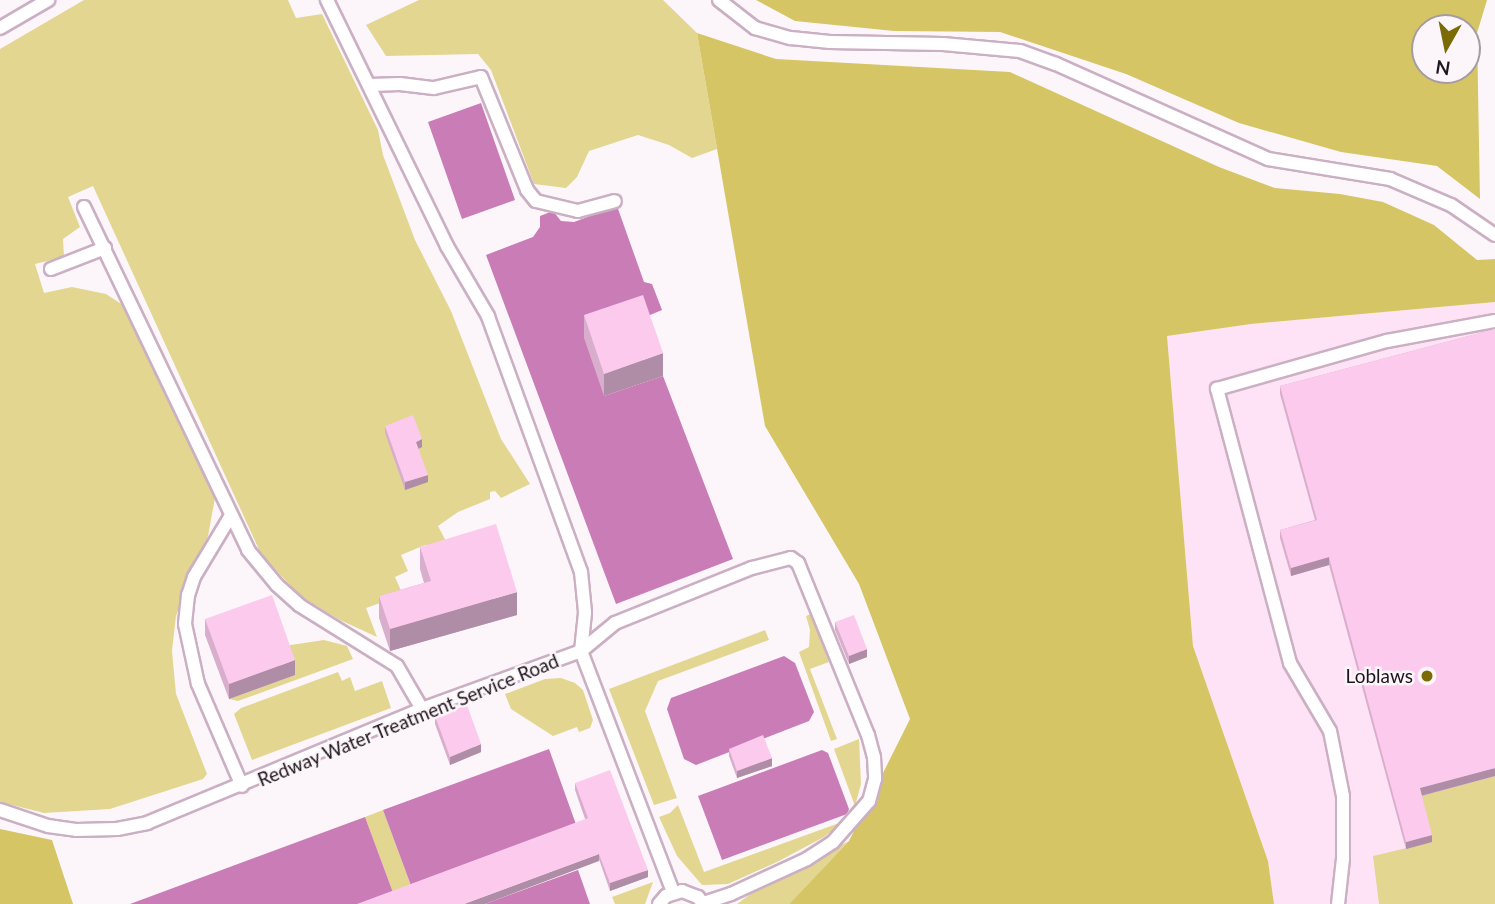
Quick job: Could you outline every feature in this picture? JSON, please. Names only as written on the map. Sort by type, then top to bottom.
[{"type":"lane","points":[[0,29],[48,0]]},
{"type":"lane","name":"Redway Water Treatment Service Road","points":[[0,810],[60,828],[117,829],[167,816],[422,709],[581,651],[585,612],[581,572],[488,316],[447,246],[327,0]]},
{"type":"lane","points":[[719,0],[755,28],[790,38],[830,43],[943,44],[1020,51],[1056,64],[1268,159],[1390,179],[1451,205],[1495,235]]},
{"type":"lane","points":[[370,85],[400,84],[434,88],[481,77],[527,190],[536,201],[578,211],[615,201]]},
{"type":"lane","points":[[84,207],[248,550],[283,591],[310,613],[397,666],[422,709]]},
{"type":"lane","points":[[51,270],[105,248]]},
{"type":"lane","points":[[1338,904],[1343,859],[1343,796],[1330,731],[1290,663],[1217,389],[1387,341],[1495,321]]},
{"type":"lane","points":[[230,517],[194,577],[188,595],[185,624],[198,684],[242,786]]},
{"type":"lane","points":[[659,904],[673,892],[690,893],[703,904],[807,859],[833,842],[854,822],[869,801],[875,779],[874,757],[798,563],[791,558],[782,558],[615,623],[581,651],[673,892]]},
{"type":"shaded area","points":[[84,0],[288,0],[296,18],[322,14],[378,130],[383,155],[415,240],[451,311],[501,439],[530,484],[501,498],[495,491],[490,492],[490,499],[458,512],[438,526],[448,545],[425,545],[401,555],[408,571],[395,577],[403,595],[366,608],[377,637],[340,620],[300,596],[261,554],[93,186],[68,197],[80,227],[63,239],[64,257],[35,264],[44,293],[72,287],[106,294],[126,307],[215,498],[208,536],[176,616],[172,651],[176,694],[207,774],[203,779],[110,809],[44,813],[0,802],[0,49]]},
{"type":"shaded area","points":[[419,0],[663,0],[697,33],[717,149],[692,158],[669,145],[638,135],[589,151],[577,177],[566,188],[534,184],[491,70],[478,54],[386,56],[366,25]]},
{"type":"shaded area","points":[[756,0],[1487,0],[1481,20],[1481,14],[1411,14],[1411,84],[1478,84],[1480,199],[1437,166],[1341,152],[1239,123],[1126,74],[1000,32],[894,31],[795,21]]},
{"type":"shaded area","points":[[697,33],[776,59],[1010,72],[1219,167],[1275,188],[1340,194],[1383,202],[1434,225],[1477,260],[1495,259],[1495,302],[1251,324],[1167,336],[1193,646],[1268,861],[1274,904],[789,904],[849,841],[910,719],[859,584],[765,426]]},
{"type":"shaded area","points":[[481,103],[515,200],[462,219],[428,122]]},
{"type":"shaded area","points":[[617,206],[644,282],[652,284],[662,310],[643,318],[604,396],[663,376],[733,559],[616,604],[486,255],[533,237],[540,227],[540,216],[553,211],[561,221],[574,222]]},
{"type":"shaded area","points":[[1495,302],[1495,904],[1274,904],[1268,861],[1193,646],[1167,336],[1251,324]]},
{"type":"shaded area","points":[[811,614],[829,662],[810,669],[837,739],[831,741],[799,652],[809,647],[810,630],[806,616]]},
{"type":"shaded area","points":[[765,630],[769,640],[658,681],[645,711],[677,798],[654,805],[609,689]]},
{"type":"shaded area","points":[[324,640],[347,646],[353,659],[238,701],[229,699],[295,675],[284,646]]},
{"type":"shaded area","points":[[784,656],[795,663],[814,712],[809,721],[696,765],[684,759],[667,709],[671,698]]},
{"type":"shaded area","points":[[338,672],[342,681],[350,677],[355,691],[382,681],[391,708],[252,760],[234,714],[241,708]]},
{"type":"shaded area","points":[[561,678],[575,683],[583,690],[593,720],[590,728],[579,732],[577,727],[553,736],[511,709],[505,694],[545,679]]},
{"type":"shaded area","points":[[859,739],[861,784],[855,806],[834,749]]},
{"type":"shaded area","points":[[549,749],[578,830],[413,891],[383,810]]},
{"type":"shaded area","points":[[822,750],[828,753],[849,809],[847,814],[722,860],[698,796]]},
{"type":"shaded area","points":[[1495,776],[1495,904],[1379,904],[1373,856],[1432,842],[1420,796]]},
{"type":"shaded area","points":[[678,805],[704,872],[842,822],[824,837],[777,862],[728,884],[702,885],[677,856],[659,817],[670,813]]},
{"type":"shaded area","points":[[383,810],[413,891],[395,898],[365,817]]},
{"type":"shaded area","points":[[365,817],[395,898],[378,904],[130,904]]},
{"type":"shaded area","points":[[0,829],[52,840],[73,904],[0,904]]},
{"type":"shaded area","points":[[849,841],[789,904],[737,904],[752,893]]},
{"type":"shaded area","points":[[578,870],[590,904],[485,904]]},
{"type":"shaded area","points":[[653,882],[645,904],[615,904],[612,897]]},
{"type":"building","points":[[643,295],[663,353],[604,374],[584,315]]},
{"type":"building","name":"Loblaws","points":[[1495,329],[1495,768],[1420,788],[1432,835],[1406,842],[1329,557],[1291,568],[1280,530],[1317,520],[1280,386]]},
{"type":"building","points":[[413,415],[422,439],[416,442],[428,475],[405,482],[385,426]]},
{"type":"building","points":[[496,524],[517,592],[390,629],[379,596],[431,581],[420,547]]},
{"type":"building","points":[[272,595],[295,660],[229,684],[205,619]]},
{"type":"building","points":[[854,615],[867,649],[849,656],[835,622]]},
{"type":"building","points":[[467,705],[481,744],[450,757],[435,716]]},
{"type":"building","points":[[763,735],[772,758],[737,771],[729,749]]},
{"type":"building","points":[[610,770],[648,870],[610,883],[599,854],[464,904],[357,904],[588,818],[575,783]]},
{"type":"place","name":"Loblaws","points":[[1427,676]]}]
